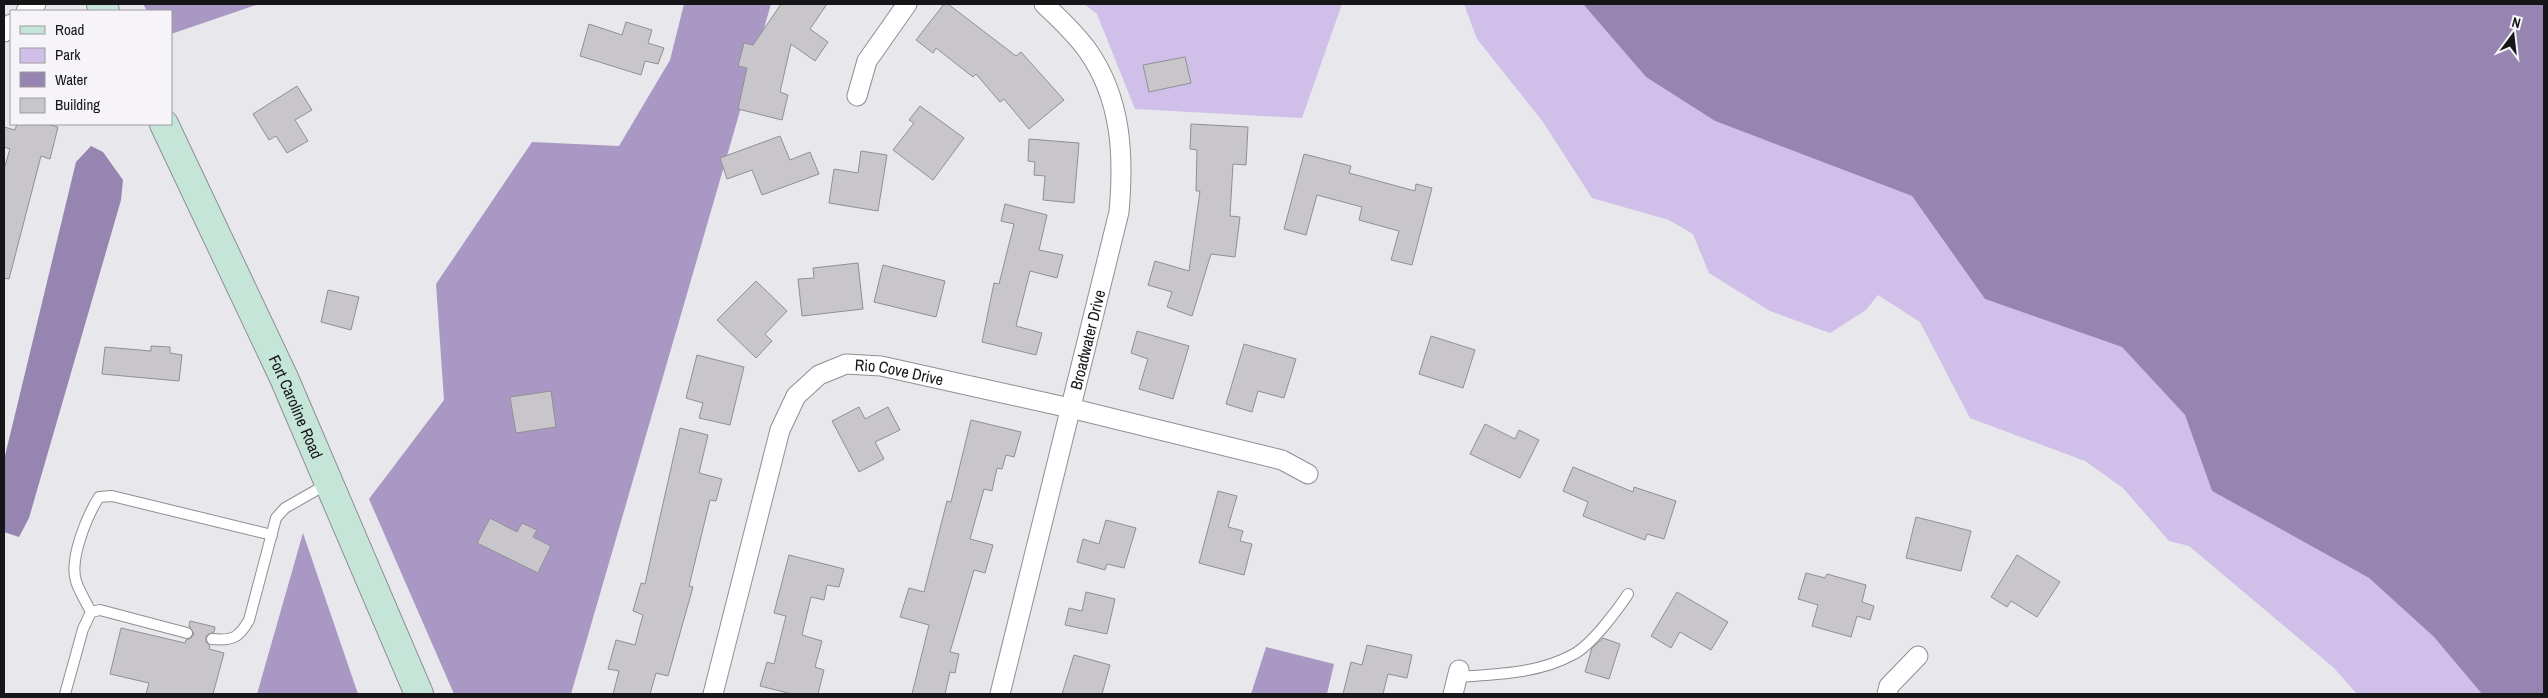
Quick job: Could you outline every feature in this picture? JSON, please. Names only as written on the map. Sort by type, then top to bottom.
[{"type":"street","points":[[857,96],[867,61],[907,4]]},
{"type":"street","name":"Broadwater Drive","points":[[1000,694],[1120,212],[1123,170],[1120,127],[1105,84],[1088,51],[1044,4]]},
{"type":"street","name":"Fort Caroline Road","points":[[164,125],[284,378],[418,694]]},
{"type":"street","name":"Rio Cove Drive","points":[[713,694],[780,430],[796,396],[819,375],[846,364],[881,366],[1070,408],[1282,460],[1308,474]]},
{"type":"street","points":[[1887,694],[1889,686],[1918,656]]},
{"type":"lane","points":[[212,639],[228,640],[243,632],[249,620],[276,518],[285,508],[328,483]]},
{"type":"lane","points":[[64,694],[83,630],[91,612],[75,579],[76,553],[92,507],[99,497],[112,496],[272,535]]},
{"type":"lane","points":[[1457,680],[1534,670],[1576,654],[1614,615],[1628,594]]},
{"type":"lane","points":[[91,612],[100,610],[187,633]]},
{"type":"green space","points":[[1084,4],[1342,4],[1302,118],[1135,109],[1097,14]]},
{"type":"green space","points":[[1464,4],[1583,4],[1646,77],[1715,121],[1912,196],[1985,299],[2122,347],[2185,415],[2212,491],[2369,578],[2434,637],[2482,694],[2357,694],[2334,668],[2189,546],[2169,541],[2123,488],[2085,461],[1970,418],[1920,322],[1878,295],[1866,310],[1830,333],[1770,311],[1709,273],[1693,234],[1669,220],[1592,198],[1543,122],[1477,39]]},
{"type":"shaded area","points":[[143,4],[259,4],[172,34],[172,10],[146,10]]},
{"type":"shaded area","points":[[684,4],[771,4],[571,694],[454,694],[369,499],[444,400],[436,284],[532,142],[619,146],[670,60]]},
{"type":"shaded area","points":[[303,533],[358,694],[257,694]]},
{"type":"shaded area","points":[[1266,647],[1334,664],[1327,694],[1251,694]]},
{"type":"water","points":[[1583,4],[2544,4],[2544,694],[2482,694],[2434,637],[2369,578],[2212,491],[2185,415],[2122,347],[1985,299],[1912,196],[1715,121],[1646,77]]},
{"type":"water","points":[[91,146],[103,152],[123,180],[121,200],[29,518],[19,537],[4,532],[4,460],[76,162]]},
{"type":"building","points":[[781,4],[827,4],[810,29],[828,42],[815,61],[791,44],[780,92],[788,95],[782,120],[738,109],[747,68],[738,66],[744,43],[753,45]]},
{"type":"building","points":[[944,4],[948,4],[1016,56],[1021,52],[1064,100],[1029,129],[1004,99],[1000,102],[976,74],[973,77],[936,48],[933,53],[916,40]]},
{"type":"building","points":[[626,22],[652,30],[648,43],[664,48],[658,64],[645,61],[641,75],[580,56],[589,24],[622,35]]},
{"type":"building","points":[[1185,57],[1191,83],[1149,92],[1143,65]]},
{"type":"building","points":[[297,86],[312,110],[295,120],[308,141],[287,153],[276,136],[269,140],[253,114]]},
{"type":"building","points":[[920,106],[964,138],[933,180],[893,150],[914,123],[909,120]]},
{"type":"building","points":[[1191,124],[1248,127],[1246,165],[1233,164],[1230,216],[1240,217],[1235,257],[1211,254],[1192,316],[1167,307],[1172,292],[1148,285],[1155,261],[1189,271],[1200,191],[1196,191],[1197,150],[1190,149]]},
{"type":"building","points":[[17,125],[51,125],[58,127],[50,159],[41,156],[9,279],[4,278],[4,169],[10,149],[4,147],[4,127],[15,130]]},
{"type":"building","points":[[780,136],[790,160],[810,152],[819,174],[762,195],[752,170],[727,179],[720,158]]},
{"type":"building","points":[[1029,139],[1079,143],[1074,203],[1043,200],[1045,176],[1034,175],[1035,162],[1028,161]]},
{"type":"building","points":[[861,151],[887,155],[878,211],[829,203],[834,169],[858,173]]},
{"type":"building","points":[[1304,154],[1351,166],[1349,173],[1415,191],[1416,184],[1432,188],[1412,265],[1391,260],[1399,231],[1359,220],[1362,207],[1317,195],[1306,235],[1284,229]]},
{"type":"building","points":[[1005,204],[1047,215],[1039,250],[1063,255],[1057,278],[1030,271],[1016,326],[1042,333],[1036,355],[982,342],[994,283],[999,284],[1014,224],[1001,221]]},
{"type":"building","points":[[858,263],[863,309],[802,316],[798,279],[814,278],[813,268]]},
{"type":"building","points":[[883,265],[945,281],[936,317],[874,302]]},
{"type":"building","points":[[756,281],[787,311],[765,334],[772,341],[756,358],[717,320]]},
{"type":"building","points":[[328,290],[359,297],[351,330],[321,322]]},
{"type":"building","points":[[1137,331],[1189,346],[1173,399],[1139,389],[1148,359],[1131,353]]},
{"type":"building","points":[[1431,336],[1475,350],[1463,388],[1419,374]]},
{"type":"building","points":[[1244,344],[1296,359],[1284,398],[1258,391],[1252,412],[1226,404]]},
{"type":"building","points":[[151,346],[170,347],[170,353],[182,355],[179,381],[102,374],[105,347],[151,351]]},
{"type":"building","points":[[697,355],[744,367],[730,425],[699,418],[703,403],[686,398]]},
{"type":"building","points":[[551,391],[556,427],[516,433],[510,397]]},
{"type":"building","points":[[859,407],[865,419],[888,407],[900,430],[875,442],[884,459],[859,472],[832,421]]},
{"type":"building","points":[[971,420],[1021,432],[1014,457],[1006,455],[1002,469],[997,468],[992,491],[984,489],[970,539],[993,545],[985,573],[974,570],[950,652],[959,654],[955,673],[950,672],[945,694],[912,694],[929,625],[900,617],[909,588],[924,592],[947,501],[951,502]]},
{"type":"building","points":[[1485,424],[1515,439],[1519,430],[1539,440],[1520,478],[1470,454]]},
{"type":"building","points":[[680,428],[708,435],[699,473],[722,479],[716,501],[710,500],[689,586],[693,587],[668,676],[656,673],[650,694],[613,694],[619,671],[608,669],[616,640],[635,645],[643,615],[633,611],[641,583],[645,584]]},
{"type":"building","points":[[1573,467],[1633,492],[1634,487],[1676,501],[1664,539],[1647,534],[1645,540],[1583,516],[1588,502],[1563,491]]},
{"type":"building","points":[[1218,491],[1237,496],[1228,527],[1243,531],[1240,541],[1252,544],[1244,575],[1199,563]]},
{"type":"building","points":[[1916,517],[1971,531],[1961,571],[1906,558]]},
{"type":"building","points":[[490,518],[517,532],[522,523],[537,530],[533,537],[551,546],[538,573],[477,543]]},
{"type":"building","points":[[1106,520],[1136,528],[1124,568],[1107,564],[1105,570],[1077,562],[1083,539],[1099,544]]},
{"type":"building","points":[[789,555],[844,569],[839,587],[827,585],[824,600],[811,597],[802,635],[822,641],[815,667],[824,670],[818,694],[792,694],[760,686],[767,662],[774,664],[786,616],[774,613]]},
{"type":"building","points":[[2017,555],[2060,582],[2037,617],[2011,601],[2007,607],[1991,597]]},
{"type":"building","points":[[1806,573],[1825,578],[1827,574],[1866,585],[1862,602],[1874,606],[1870,620],[1857,616],[1851,637],[1812,626],[1818,605],[1798,599]]},
{"type":"building","points":[[1086,592],[1115,599],[1107,634],[1065,625],[1069,608],[1082,611]]},
{"type":"building","points":[[1677,592],[1728,622],[1711,650],[1680,632],[1671,648],[1651,636]]},
{"type":"building","points":[[190,621],[215,627],[214,632],[206,636],[206,642],[210,646],[209,649],[224,653],[213,694],[146,694],[149,683],[110,674],[121,628],[185,643],[194,634],[189,626]]},
{"type":"building","points":[[1603,638],[1620,644],[1609,679],[1585,672],[1592,648]]},
{"type":"building","points":[[1367,645],[1412,655],[1407,678],[1388,674],[1383,694],[1343,694],[1351,662],[1362,665]]},
{"type":"building","points":[[1074,655],[1110,665],[1102,694],[1062,694]]}]
